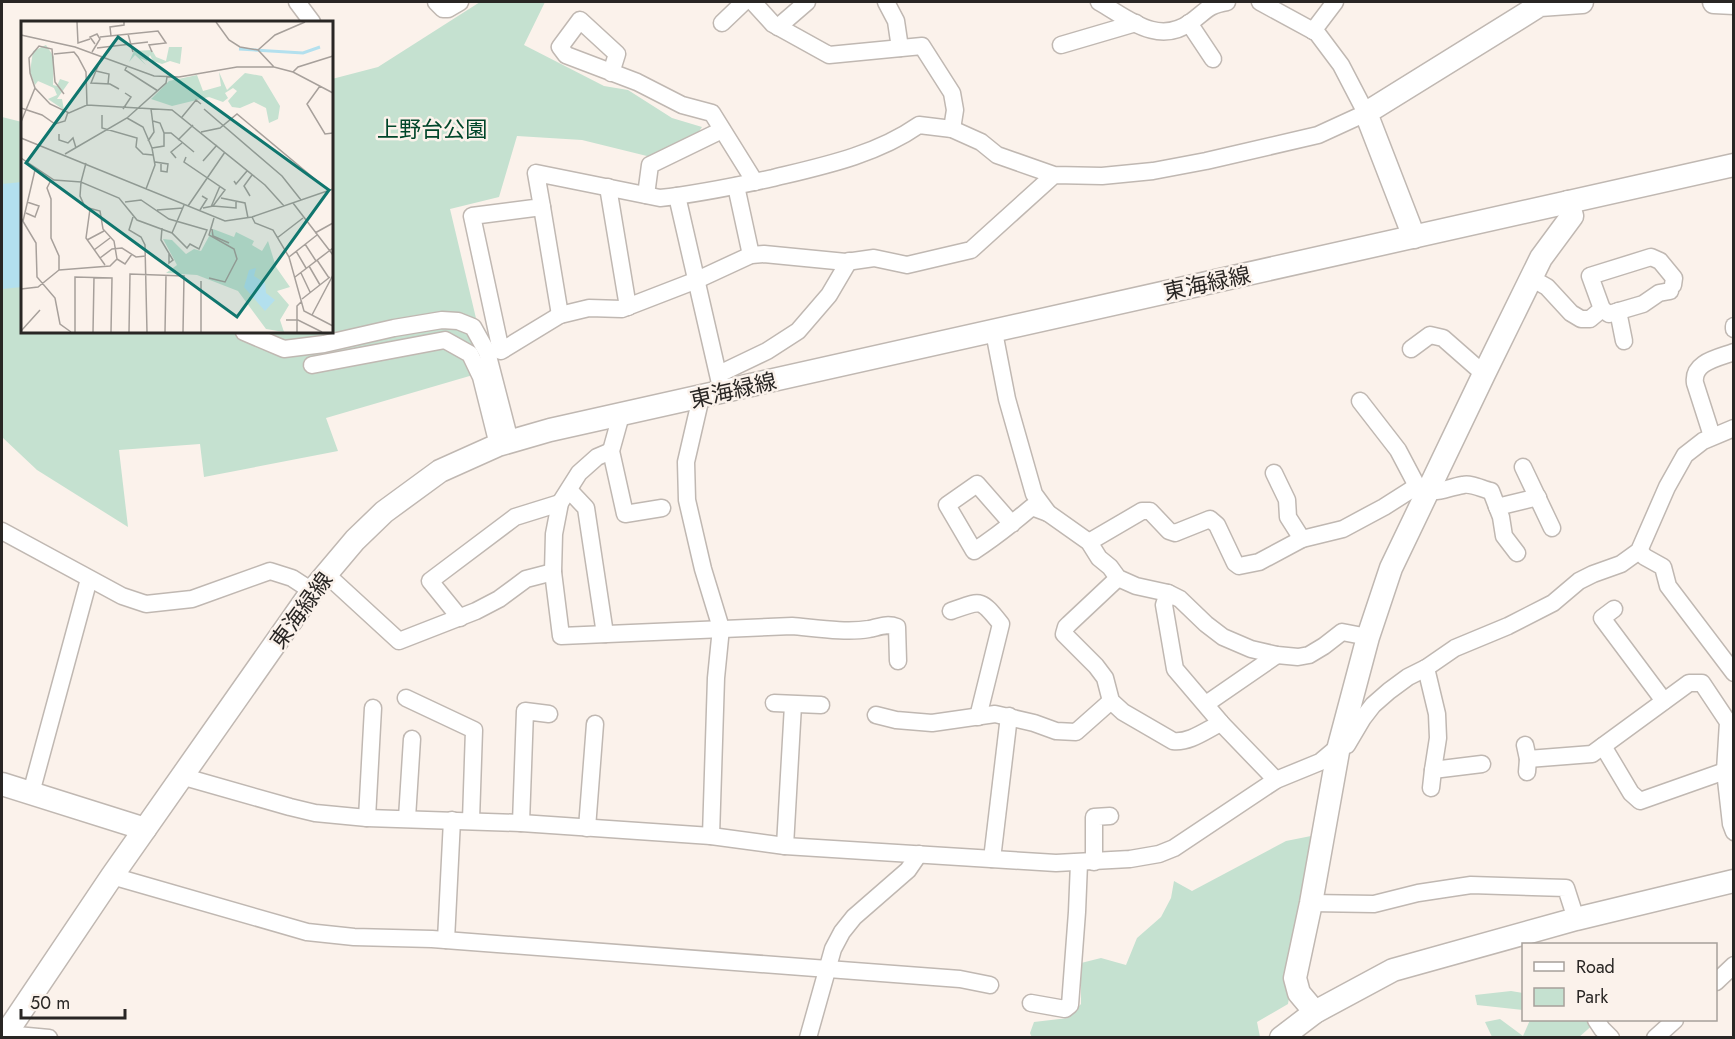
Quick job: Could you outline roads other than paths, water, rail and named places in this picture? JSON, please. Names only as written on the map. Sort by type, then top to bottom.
[{"type":"main road","points":[[1414,237],[1366,113],[1540,3],[1582,2]]},
{"type":"main road","points":[[1714,2],[1734,3]]},
{"type":"main road","name":"東海緑線","points":[[5,1036],[112,876],[319,583],[355,540],[384,512],[440,471],[504,443],[621,415],[714,388],[994,332],[1734,165]]},
{"type":"main road","points":[[1315,1012],[1299,993],[1295,978],[1339,746],[1368,637],[1391,568],[1422,489],[1484,374],[1541,258],[1572,216],[1568,202]]},
{"type":"main road","points":[[2,784],[145,829]]},
{"type":"main road","points":[[1281,1038],[1315,1012],[1393,970],[1576,919],[1734,881]]},
{"type":"street","points":[[297,2],[311,21]]},
{"type":"street","points":[[436,2],[442,9],[448,9],[460,2]]},
{"type":"street","points":[[722,23],[744,2]]},
{"type":"street","points":[[753,2],[773,24],[829,55],[922,46],[952,93],[956,110],[952,129]]},
{"type":"street","points":[[778,27],[807,2]]},
{"type":"street","points":[[886,2],[896,21],[900,48]]},
{"type":"street","points":[[1099,2],[1150,31],[1162,32],[1173,32],[1218,2]]},
{"type":"street","points":[[560,315],[536,173],[660,198],[677,196],[736,186],[837,163],[902,137],[919,125],[952,129],[981,142],[997,155],[1054,175],[1112,175],[1153,171],[1206,161],[1318,135],[1366,113],[1341,65],[1317,33],[1260,2]]},
{"type":"street","points":[[1313,31],[1335,2]]},
{"type":"street","points":[[1062,45],[1136,23]]},
{"type":"street","points":[[1189,23],[1213,59]]},
{"type":"street","points":[[611,73],[637,82],[682,105],[712,113],[755,182]]},
{"type":"street","points":[[646,195],[650,165],[722,130]]},
{"type":"street","points":[[542,207],[472,216],[501,351],[560,315],[589,308],[622,309],[697,280],[751,255],[849,261],[874,258],[907,265],[971,250],[1054,175]]},
{"type":"street","points":[[736,186],[751,255]]},
{"type":"street","points":[[608,187],[628,307]]},
{"type":"street","points":[[677,196],[697,280],[714,388],[686,462],[687,500],[703,569],[721,628],[716,678],[711,836]]},
{"type":"street","points":[[1531,278],[1547,287],[1570,313],[1581,320],[1610,310],[1643,304],[1659,293],[1672,288],[1674,279],[1660,261],[1651,257],[1590,276],[1610,310],[1624,341]]},
{"type":"street","points":[[714,388],[798,331],[829,295],[849,261]]},
{"type":"street","points":[[246,333],[284,349],[324,344],[442,320],[458,321],[473,327],[487,352],[504,443]]},
{"type":"street","points":[[994,332],[1007,399],[1034,494],[1048,513]]},
{"type":"street","points":[[1411,349],[1430,335],[1443,338],[1484,374]]},
{"type":"street","points":[[312,365],[445,340],[470,354],[481,376],[504,443]]},
{"type":"street","points":[[1712,436],[1694,377],[1696,370],[1703,364],[1734,352]]},
{"type":"street","points":[[1360,401],[1398,450],[1422,489]]},
{"type":"street","points":[[621,415],[611,452],[625,514],[662,508]]},
{"type":"street","points":[[182,776],[315,813],[367,819],[521,823],[711,836],[785,846],[1056,863],[1130,859],[1159,854],[1173,848],[1276,780],[1320,762],[1339,746],[1347,745],[1373,705],[1408,677],[1455,648],[1508,626],[1553,603],[1579,581],[1621,564],[1639,551],[1667,487],[1685,455],[1712,436],[1734,428]]},
{"type":"street","points":[[611,452],[597,457],[579,473],[565,496],[554,534],[553,572],[561,636],[792,626],[866,630],[890,624],[897,627],[898,661]]},
{"type":"street","points":[[1523,467],[1552,528]]},
{"type":"street","points":[[1274,473],[1287,500],[1288,517],[1302,539]]},
{"type":"street","points":[[1089,542],[1142,511],[1150,512],[1169,531],[1175,533],[1210,519],[1217,525],[1239,567],[1259,562],[1302,539],[1343,529],[1422,489],[1446,490],[1465,484],[1491,491],[1501,517],[1504,536],[1517,553]]},
{"type":"street","points":[[565,496],[586,507],[604,634]]},
{"type":"street","points":[[460,618],[430,581],[515,517],[565,496]]},
{"type":"street","points":[[1497,507],[1538,497]]},
{"type":"street","points":[[1012,524],[1032,507],[1048,513],[1089,542],[1099,558],[1118,578],[1136,586],[1168,593],[1180,599],[1223,637],[1251,649],[1298,657],[1309,655],[1342,632],[1368,637]]},
{"type":"street","points":[[2,531],[122,596],[147,604],[192,599],[270,571],[319,583],[399,641],[460,618],[499,599],[526,579],[553,572]]},
{"type":"street","points":[[1639,551],[1663,567],[1668,586],[1734,673]]},
{"type":"street","points":[[1118,578],[1066,627],[1064,634],[1096,666],[1105,678],[1112,701],[1123,712],[1173,741],[1181,742],[1191,739],[1221,723]]},
{"type":"street","points":[[31,793],[89,579]]},
{"type":"street","points":[[1168,593],[1164,605],[1174,669],[1221,723],[1276,780]]},
{"type":"street","points":[[951,611],[976,602],[986,605],[1001,624],[978,717]]},
{"type":"street","points":[[1614,609],[1602,618],[1664,701]]},
{"type":"street","points":[[1206,704],[1277,655]]},
{"type":"street","points":[[1426,668],[1437,714],[1438,738],[1431,788]]},
{"type":"street","points":[[1527,759],[1592,754],[1689,683],[1702,683],[1728,722],[1725,771],[1731,824],[1734,832]]},
{"type":"street","points":[[406,698],[474,730],[471,820]]},
{"type":"street","points":[[876,715],[896,720],[932,723],[995,714],[1056,730],[1076,732],[1112,701]]},
{"type":"street","points":[[774,704],[821,705]]},
{"type":"street","points":[[785,846],[793,705]]},
{"type":"street","points":[[367,819],[373,708]]},
{"type":"street","points":[[521,823],[525,711],[549,714]]},
{"type":"street","points":[[992,859],[1009,716]]},
{"type":"street","points":[[587,828],[595,724]]},
{"type":"street","points":[[407,819],[412,739]]},
{"type":"street","points":[[1604,746],[1630,794],[1640,801],[1725,771]]},
{"type":"street","points":[[1433,770],[1482,764]]},
{"type":"street","points":[[1030,1004],[1065,1009],[1070,1005],[1077,912],[1094,817],[1110,816]]},
{"type":"street","points":[[446,940],[452,820]]},
{"type":"street","points":[[808,1038],[833,949],[842,932],[854,917],[908,870],[919,854]]},
{"type":"street","points":[[112,876],[308,932],[354,937],[446,940],[960,979],[990,985]]},
{"type":"street","points":[[1311,903],[1374,904],[1418,893],[1471,885],[1566,888],[1576,919]]},
{"type":"street","points":[[1717,981],[1734,965]]},
{"type":"street","points":[[1597,1021],[1611,1038]]},
{"type":"street","points":[[1655,1038],[1674,1021]]},
{"type":"street","points":[[5,1036],[49,1038]]},
{"type":"water","points":[[21,182],[21,287],[2,289],[2,184]]},
{"type":"park label","name":"上野台公園","points":[[432,129]]}]
